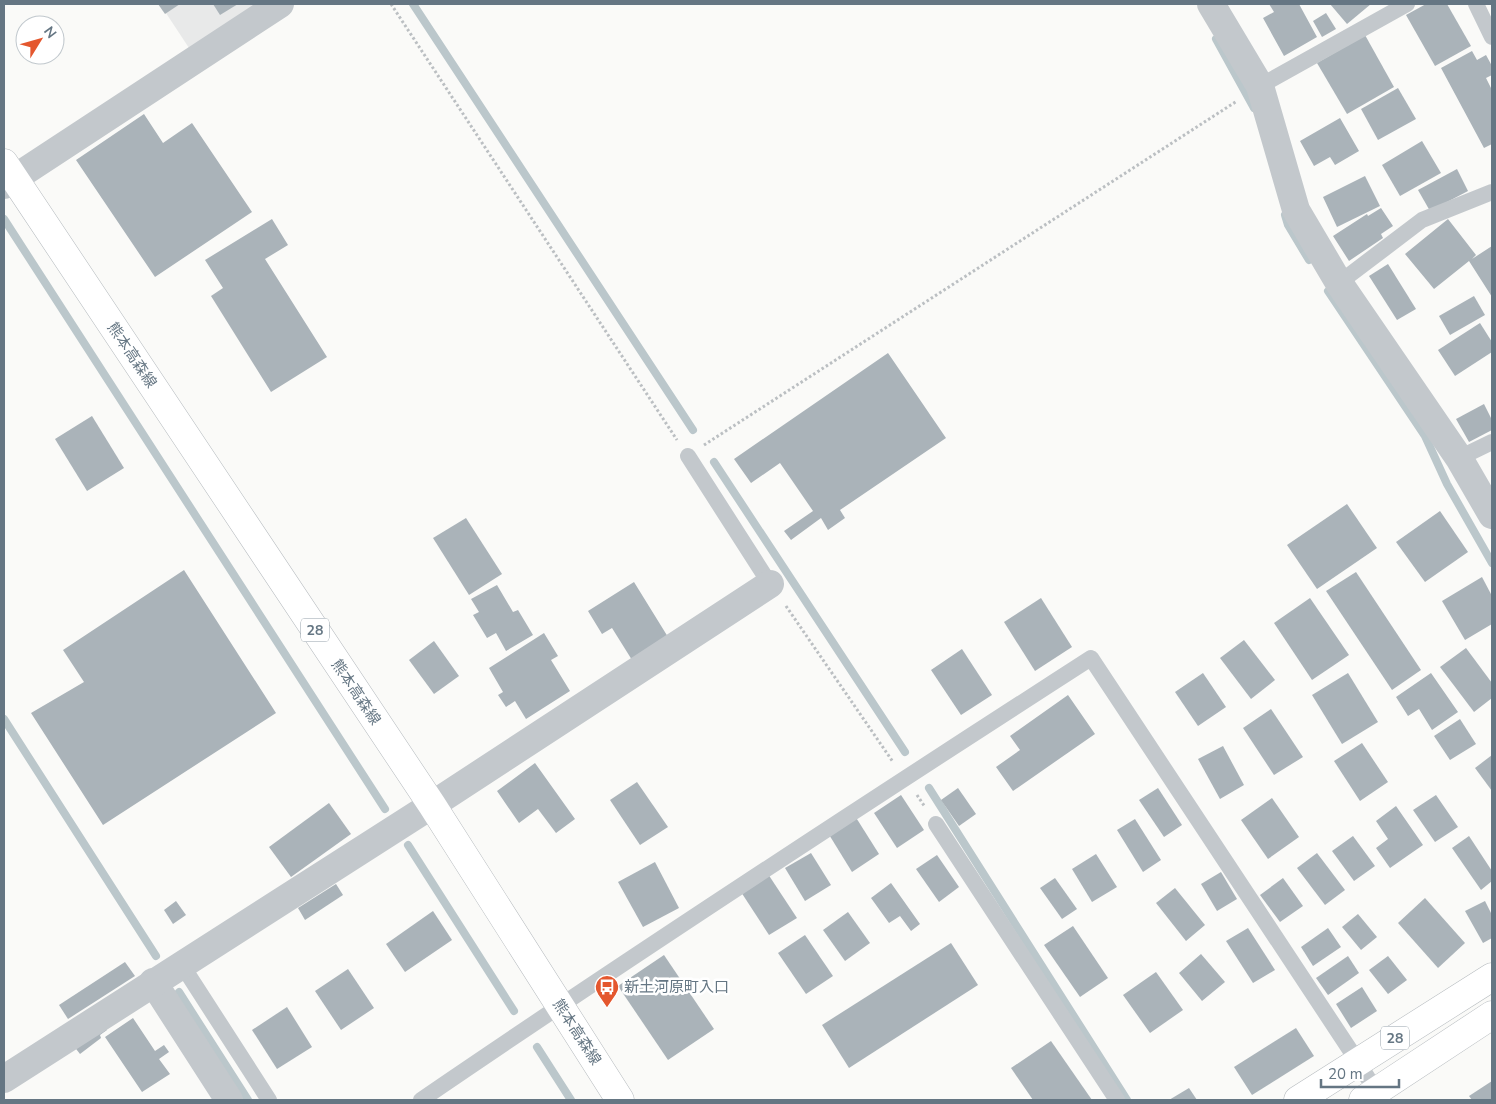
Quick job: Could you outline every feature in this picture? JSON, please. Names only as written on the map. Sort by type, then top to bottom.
[{"type":"main road","name":"熊本高森線","points":[[7,176],[432,805],[620,1100]]},
{"type":"main road","name":"28","points":[[1298,1100],[1492,977]]},
{"type":"main road","name":"28","points":[[1374,1098],[1492,1015]]},
{"type":"street","points":[[7,176],[280,4]]},
{"type":"street","points":[[1211,4],[1260,86],[1296,210],[1339,283],[1458,458],[1492,515]]},
{"type":"street","points":[[4,1079],[432,805],[770,584]]},
{"type":"street","points":[[153,982],[229,1100]]},
{"type":"lane","points":[[1260,86],[1407,4]]},
{"type":"lane","points":[[1476,4],[1492,37]]},
{"type":"lane","points":[[1339,283],[1422,220],[1492,192]]},
{"type":"lane","points":[[1458,458],[1492,442]]},
{"type":"lane","points":[[688,456],[770,584]]},
{"type":"lane","points":[[421,1100],[560,1005],[904,778],[1091,658],[1358,1062],[1374,1098]]},
{"type":"lane","points":[[936,824],[1117,1100]]},
{"type":"lane","points":[[182,965],[269,1100]]},
{"type":"path","points":[[392,4],[688,456],[1260,86]]},
{"type":"path","points":[[770,584],[936,824]]},
{"type":"shaded area","points":[[160,4],[262,4],[191,51]]},
{"type":"building","points":[[158,4],[180,4],[165,14]]},
{"type":"building","points":[[213,4],[238,4],[220,15]]},
{"type":"building","points":[[1269,4],[1299,4],[1317,37],[1284,56],[1263,18],[1274,12]]},
{"type":"building","points":[[1330,4],[1371,4],[1347,24]]},
{"type":"building","points":[[1426,4],[1447,4],[1471,46],[1435,66],[1406,15]]},
{"type":"building","points":[[1326,13],[1336,29],[1322,37],[1313,21]]},
{"type":"building","points":[[1365,35],[1394,87],[1347,114],[1317,63]]},
{"type":"building","points":[[1472,51],[1477,60],[1486,55],[1492,66],[1492,75],[1486,78],[1492,90],[1492,144],[1484,148],[1441,68]]},
{"type":"building","points":[[1398,88],[1416,119],[1378,140],[1361,109]]},
{"type":"building","points":[[144,114],[163,143],[192,123],[252,212],[155,277],[76,160]]},
{"type":"building","points":[[1340,118],[1359,151],[1335,165],[1330,157],[1314,166],[1300,141]]},
{"type":"building","points":[[1422,141],[1441,173],[1400,196],[1382,165]]},
{"type":"building","points":[[1457,169],[1468,191],[1430,211],[1418,190]]},
{"type":"building","points":[[1365,176],[1380,206],[1337,227],[1323,197]]},
{"type":"building","points":[[1381,208],[1393,226],[1381,234],[1383,238],[1349,261],[1333,236],[1367,214],[1368,216]]},
{"type":"building","points":[[272,219],[288,245],[265,259],[327,357],[271,392],[211,296],[223,288],[205,260]]},
{"type":"building","points":[[1448,219],[1476,255],[1472,259],[1492,246],[1492,297],[1469,261],[1434,289],[1405,254]]},
{"type":"building","points":[[1388,264],[1416,309],[1397,320],[1369,276]]},
{"type":"building","points":[[1474,296],[1485,315],[1450,335],[1439,316]]},
{"type":"building","points":[[1480,323],[1492,342],[1492,352],[1455,376],[1438,350]]},
{"type":"building","points":[[888,353],[946,438],[840,510],[845,518],[828,530],[821,518],[791,540],[784,531],[813,511],[780,463],[751,483],[734,459]]},
{"type":"building","points":[[1484,404],[1492,420],[1492,430],[1469,442],[1456,419]]},
{"type":"building","points":[[92,416],[124,468],[87,491],[55,439]]},
{"type":"building","points":[[1347,504],[1377,548],[1317,589],[1287,545]]},
{"type":"building","points":[[1440,511],[1468,552],[1425,582],[1396,542]]},
{"type":"building","points":[[466,518],[502,574],[469,595],[433,538]]},
{"type":"building","points":[[184,570],[276,713],[103,825],[31,713],[84,682],[63,650]]},
{"type":"building","points":[[1356,572],[1421,670],[1392,690],[1326,591]]},
{"type":"building","points":[[1482,577],[1492,596],[1492,624],[1465,640],[1442,601]]},
{"type":"building","points":[[634,582],[668,637],[632,660],[612,628],[602,634],[588,611]]},
{"type":"building","points":[[497,585],[513,612],[518,610],[533,635],[506,651],[496,633],[487,638],[473,615],[479,612],[471,599]]},
{"type":"building","points":[[1041,598],[1072,647],[1035,671],[1004,622]]},
{"type":"building","points":[[1310,598],[1349,655],[1312,680],[1274,623]]},
{"type":"building","points":[[544,633],[558,656],[551,660],[570,691],[526,719],[515,701],[506,707],[498,695],[503,692],[489,668]]},
{"type":"building","points":[[1244,640],[1275,680],[1251,699],[1220,658]]},
{"type":"building","points":[[434,641],[459,676],[434,694],[409,660]]},
{"type":"building","points":[[1466,648],[1492,683],[1492,698],[1474,712],[1440,667]]},
{"type":"building","points":[[962,649],[992,695],[961,715],[931,670]]},
{"type":"building","points":[[1203,673],[1226,707],[1198,726],[1175,692]]},
{"type":"building","points":[[1348,673],[1378,722],[1342,744],[1312,695]]},
{"type":"building","points":[[1431,673],[1458,712],[1432,730],[1419,709],[1408,716],[1396,697]]},
{"type":"building","points":[[1068,695],[1095,734],[1013,791],[996,767],[1020,750],[1010,736]]},
{"type":"building","points":[[1271,709],[1303,757],[1274,775],[1243,728]]},
{"type":"building","points":[[1460,719],[1476,744],[1450,760],[1434,736]]},
{"type":"building","points":[[1362,743],[1388,782],[1360,801],[1334,761]]},
{"type":"building","points":[[1223,746],[1244,785],[1220,799],[1198,759]]},
{"type":"building","points":[[1492,755],[1492,791],[1475,768]]},
{"type":"building","points":[[535,763],[575,819],[556,833],[538,809],[519,823],[497,791]]},
{"type":"building","points":[[637,782],[668,827],[640,845],[610,800]]},
{"type":"building","points":[[958,788],[976,814],[959,826],[941,800]]},
{"type":"building","points":[[1158,788],[1182,825],[1164,837],[1139,800]]},
{"type":"building","points":[[901,795],[924,830],[897,848],[874,813]]},
{"type":"building","points":[[1436,795],[1458,827],[1435,842],[1413,810]]},
{"type":"building","points":[[1272,798],[1299,837],[1268,859],[1241,820]]},
{"type":"building","points":[[329,803],[351,834],[291,877],[269,847]]},
{"type":"building","points":[[1396,806],[1423,845],[1390,868],[1376,848],[1388,839],[1376,821]]},
{"type":"building","points":[[855,816],[879,854],[852,872],[828,833]]},
{"type":"building","points":[[1135,819],[1161,860],[1143,872],[1117,830]]},
{"type":"building","points":[[1353,836],[1375,866],[1354,881],[1332,851]]},
{"type":"building","points":[[1469,836],[1492,871],[1492,881],[1481,890],[1452,848]]},
{"type":"building","points":[[811,853],[831,885],[805,901],[785,868]]},
{"type":"building","points":[[1317,853],[1345,890],[1325,905],[1297,868]]},
{"type":"building","points":[[1096,854],[1117,887],[1092,902],[1072,869]]},
{"type":"building","points":[[937,855],[959,887],[939,902],[916,869]]},
{"type":"building","points":[[655,862],[679,908],[643,927],[618,882]]},
{"type":"building","points":[[1221,872],[1237,899],[1217,911],[1201,884]]},
{"type":"building","points":[[768,874],[797,918],[769,935],[741,892]]},
{"type":"building","points":[[1055,878],[1077,909],[1062,919],[1040,888]]},
{"type":"building","points":[[1283,878],[1303,906],[1280,922],[1260,895]]},
{"type":"building","points":[[891,883],[920,924],[911,931],[900,916],[889,923],[871,898]]},
{"type":"building","points":[[336,884],[343,895],[305,920],[298,908]]},
{"type":"building","points":[[1175,888],[1205,925],[1186,941],[1156,903]]},
{"type":"building","points":[[1425,898],[1465,943],[1438,968],[1398,923]]},
{"type":"building","points":[[176,901],[186,915],[173,924],[164,910]]},
{"type":"building","points":[[1485,901],[1492,915],[1492,938],[1483,943],[1465,911]]},
{"type":"building","points":[[433,911],[452,940],[405,972],[386,944]]},
{"type":"building","points":[[848,912],[870,943],[845,961],[823,930]]},
{"type":"building","points":[[1358,914],[1377,937],[1361,950],[1342,927]]},
{"type":"building","points":[[1073,926],[1108,978],[1080,997],[1044,945]]},
{"type":"building","points":[[1248,928],[1275,970],[1253,983],[1226,941]]},
{"type":"building","points":[[1328,928],[1341,947],[1313,966],[1301,947]]},
{"type":"building","points":[[805,935],[833,976],[806,994],[778,953]]},
{"type":"building","points":[[951,943],[978,985],[849,1068],[822,1025]]},
{"type":"building","points":[[1201,954],[1225,982],[1202,1001],[1179,973]]},
{"type":"building","points":[[664,955],[714,1029],[668,1060],[618,986]]},
{"type":"building","points":[[1348,956],[1359,973],[1328,995],[1316,978]]},
{"type":"building","points":[[1388,956],[1407,980],[1388,994],[1369,970]]},
{"type":"building","points":[[125,962],[135,976],[68,1019],[59,1005]]},
{"type":"building","points":[[348,969],[374,1008],[341,1030],[315,991]]},
{"type":"building","points":[[1156,972],[1183,1010],[1150,1033],[1123,995]]},
{"type":"building","points":[[1362,987],[1377,1011],[1351,1028],[1336,1004]]},
{"type":"building","points":[[287,1007],[312,1047],[277,1069],[252,1030]]},
{"type":"building","points":[[133,1018],[155,1051],[164,1045],[169,1052],[159,1059],[170,1074],[142,1092],[105,1037]]},
{"type":"building","points":[[103,1024],[107,1030],[100,1035],[101,1038],[80,1054],[73,1045]]},
{"type":"building","points":[[1296,1028],[1314,1056],[1252,1095],[1234,1067]]},
{"type":"building","points":[[1051,1041],[1092,1100],[1033,1100],[1011,1068]]},
{"type":"building","points":[[1492,1081],[1492,1100],[1472,1100],[1469,1096]]},
{"type":"building","points":[[1189,1088],[1197,1100],[1169,1100]]},
{"type":"waterway","points":[[413,4],[693,430]]},
{"type":"waterway","points":[[1216,39],[1254,108]]},
{"type":"waterway","points":[[1285,215],[1288,225],[1309,260]]},
{"type":"waterway","points":[[4,219],[385,809]]},
{"type":"waterway","points":[[1328,291],[1425,436],[1447,484],[1492,563]]},
{"type":"waterway","points":[[714,462],[905,752]]},
{"type":"waterway","points":[[4,719],[156,956]]},
{"type":"waterway","points":[[929,788],[1127,1100]]},
{"type":"waterway","points":[[408,845],[514,1011]]},
{"type":"waterway","points":[[179,992],[248,1100]]},
{"type":"waterway","points":[[537,1047],[571,1100]]},
{"type":"place","name":"新土河原町入口","points":[[607,1008]]}]
